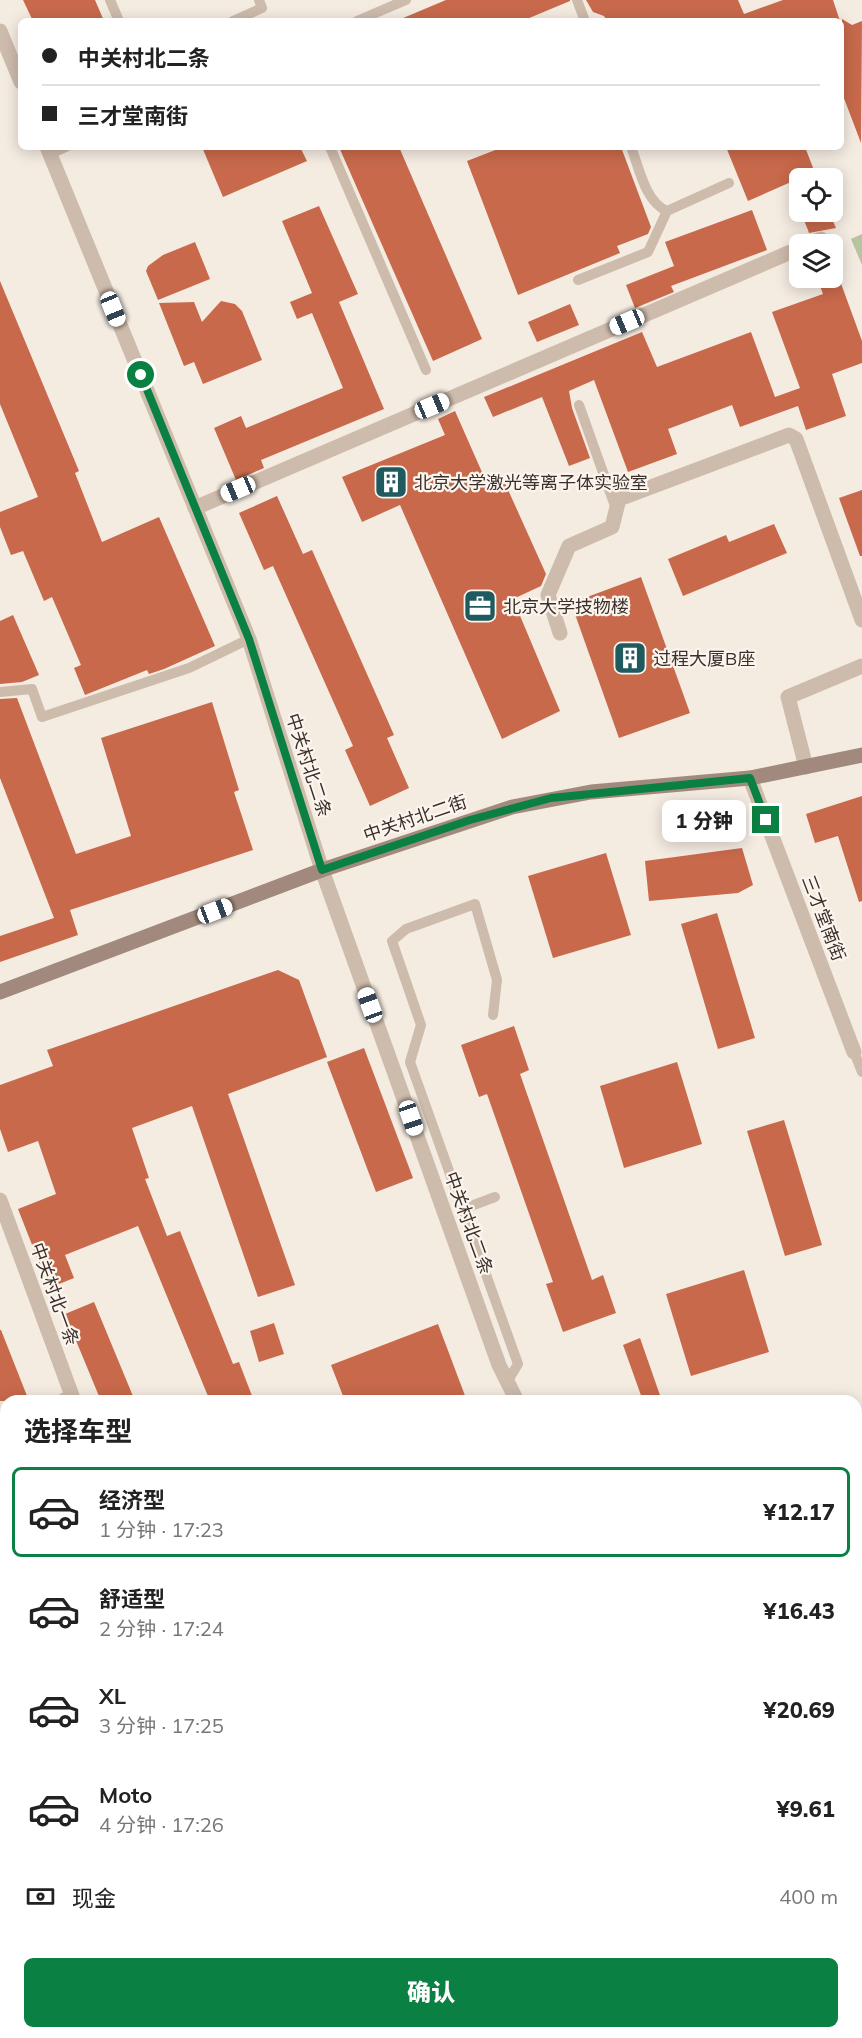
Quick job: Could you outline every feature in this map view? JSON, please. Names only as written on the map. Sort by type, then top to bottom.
[{"type":"street","points":[[0,31],[18,75]]},
{"type":"street","name":"中关村北二条","points":[[49,150],[249,639],[322,870],[506,1384],[513,1395]]},
{"type":"street","points":[[195,508],[789,253]]},
{"type":"street","points":[[560,633],[548,595],[569,546],[612,527],[615,506],[619,499],[789,435],[796,439],[862,620]]},
{"type":"street","points":[[806,766],[788,697],[862,666]]},
{"type":"street","name":"中关村北二街","points":[[0,992],[322,870],[470,820],[551,798],[750,778],[862,755]]},
{"type":"street","name":"三才堂南街","points":[[750,778],[854,1052]]},
{"type":"street","name":"中关村北一条","points":[[0,1200],[67,1395]]},
{"type":"lane","points":[[110,0],[118,18]]},
{"type":"lane","points":[[239,18],[262,8],[259,0]]},
{"type":"lane","points":[[364,18],[406,0]]},
{"type":"lane","points":[[577,0],[584,18]]},
{"type":"lane","points":[[331,150],[426,370]]},
{"type":"lane","points":[[632,150],[652,200],[658,207],[667,211]]},
{"type":"lane","points":[[578,280],[648,252],[667,211],[729,183]]},
{"type":"lane","points":[[579,405],[615,506]]},
{"type":"lane","points":[[0,692],[32,689],[42,717],[189,668],[249,639]]},
{"type":"lane","points":[[493,1015],[497,980],[475,904],[406,929],[392,941],[421,1025],[410,1062],[518,1364],[506,1384]]},
{"type":"lane","name":"三才堂南街","points":[[854,1052],[862,1072]]},
{"type":"lane","points":[[463,1209],[495,1197]]},
{"type":"green space","points":[[862,234],[862,265],[851,239]]},
{"type":"building","points":[[23,0],[95,0],[103,18],[32,18]]},
{"type":"building","points":[[446,0],[570,0],[529,18],[403,18]]},
{"type":"building","points":[[586,0],[738,0],[744,14],[783,0],[833,0],[839,18],[605,18],[593,12]]},
{"type":"building","points":[[844,20],[852,25],[862,21],[861,143],[844,98]]},
{"type":"building","points":[[203,150],[302,150],[307,161],[223,197]]},
{"type":"building","points":[[340,150],[400,150],[482,339],[433,361]]},
{"type":"building","points":[[495,150],[622,150],[651,227],[648,234],[617,246],[620,253],[518,295],[467,161]]},
{"type":"building","points":[[727,150],[806,150],[813,168],[789,168],[789,183],[748,201]]},
{"type":"building","points":[[319,206],[358,294],[339,302],[384,409],[261,460],[264,468],[236,480],[214,428],[241,416],[246,428],[343,388],[312,313],[297,319],[290,302],[312,293],[282,221]]},
{"type":"building","points":[[752,210],[767,250],[671,286],[674,292],[635,308],[626,285],[674,266],[665,242]]},
{"type":"building","points":[[805,222],[833,222],[836,228],[809,233]]},
{"type":"building","points":[[195,242],[210,279],[158,300],[146,271],[148,266],[163,255]]},
{"type":"building","points":[[0,281],[79,471],[75,473],[102,542],[159,517],[215,646],[164,669],[149,674],[147,670],[85,695],[74,668],[81,665],[52,597],[44,601],[23,551],[11,555],[0,527],[0,512],[38,497],[0,404]]},
{"type":"building","points":[[821,288],[843,288],[862,341],[862,363],[832,374],[846,416],[806,430],[798,406],[740,427],[732,405],[668,429],[677,454],[628,472],[594,380],[569,391],[572,408],[590,458],[569,466],[542,397],[493,417],[484,397],[642,332],[657,367],[751,332],[775,397],[800,388],[772,312],[823,294]]},
{"type":"building","points":[[221,301],[235,304],[242,311],[262,360],[203,384],[194,362],[184,366],[159,303],[194,302],[202,322]]},
{"type":"building","points":[[570,304],[579,325],[537,342],[528,322]]},
{"type":"building","name":"北京大学技物楼","points":[[455,411],[485,479],[500,472],[546,574],[541,586],[513,599],[560,711],[502,739],[400,505],[362,522],[342,477],[445,435],[438,419]]},
{"type":"building","points":[[862,490],[862,556],[860,556],[839,498]]},
{"type":"building","points":[[277,496],[303,554],[312,550],[394,735],[387,738],[409,788],[370,806],[345,750],[353,746],[273,566],[264,570],[239,513]]},
{"type":"building","points":[[774,524],[787,553],[683,596],[668,559],[726,535],[729,542]]},
{"type":"building","name":"过程大厦B座","points":[[641,577],[690,713],[619,738],[571,603]]},
{"type":"building","points":[[13,615],[39,675],[22,682],[0,684],[0,621]]},
{"type":"building","points":[[17,698],[76,854],[131,836],[101,738],[212,702],[239,790],[234,792],[253,850],[70,910],[78,935],[0,962],[0,936],[54,918],[0,778],[0,699]]},
{"type":"building","points":[[862,796],[862,901],[859,902],[838,836],[815,843],[806,814]]},
{"type":"building","points":[[742,848],[753,885],[738,893],[649,901],[645,861]]},
{"type":"building","points":[[606,853],[631,935],[553,958],[528,876]]},
{"type":"building","points":[[717,913],[755,1038],[718,1049],[681,924]]},
{"type":"building","points":[[278,970],[299,980],[327,1057],[228,1094],[295,1285],[258,1297],[192,1106],[132,1128],[149,1178],[145,1179],[167,1236],[180,1231],[233,1364],[239,1362],[252,1395],[208,1395],[138,1226],[65,1255],[74,1278],[49,1288],[18,1209],[56,1194],[38,1141],[8,1152],[0,1129],[0,1085],[53,1066],[47,1050]]},
{"type":"building","points":[[514,1026],[529,1070],[520,1074],[592,1280],[603,1275],[616,1313],[563,1332],[546,1284],[553,1282],[487,1094],[479,1097],[461,1045]]},
{"type":"building","points":[[364,1048],[413,1178],[376,1192],[327,1062]]},
{"type":"building","points":[[677,1062],[702,1144],[624,1168],[600,1086]]},
{"type":"building","points":[[784,1120],[822,1245],[785,1256],[747,1131]]},
{"type":"building","points":[[744,1270],[769,1352],[691,1376],[666,1294]]},
{"type":"building","points":[[94,1302],[133,1395],[99,1395],[65,1314]]},
{"type":"building","points":[[274,1323],[284,1354],[259,1362],[250,1331]]},
{"type":"building","points":[[438,1324],[465,1395],[343,1395],[331,1365]]},
{"type":"building","points":[[0,1330],[1,1330],[27,1395],[0,1395]]},
{"type":"building","points":[[640,1338],[660,1395],[641,1395],[623,1345]]},
{"type":"place","name":"北京大学激光等离子体实验室","points":[[391,482]]},
{"type":"place","name":"北京大学技物楼","points":[[480,606]]},
{"type":"place","name":"过程大厦B座","points":[[630,658]]},
{"type":"route","points":[[141,375],[249,639],[322,870],[512,807],[591,792],[750,778],[766,820]]}]
